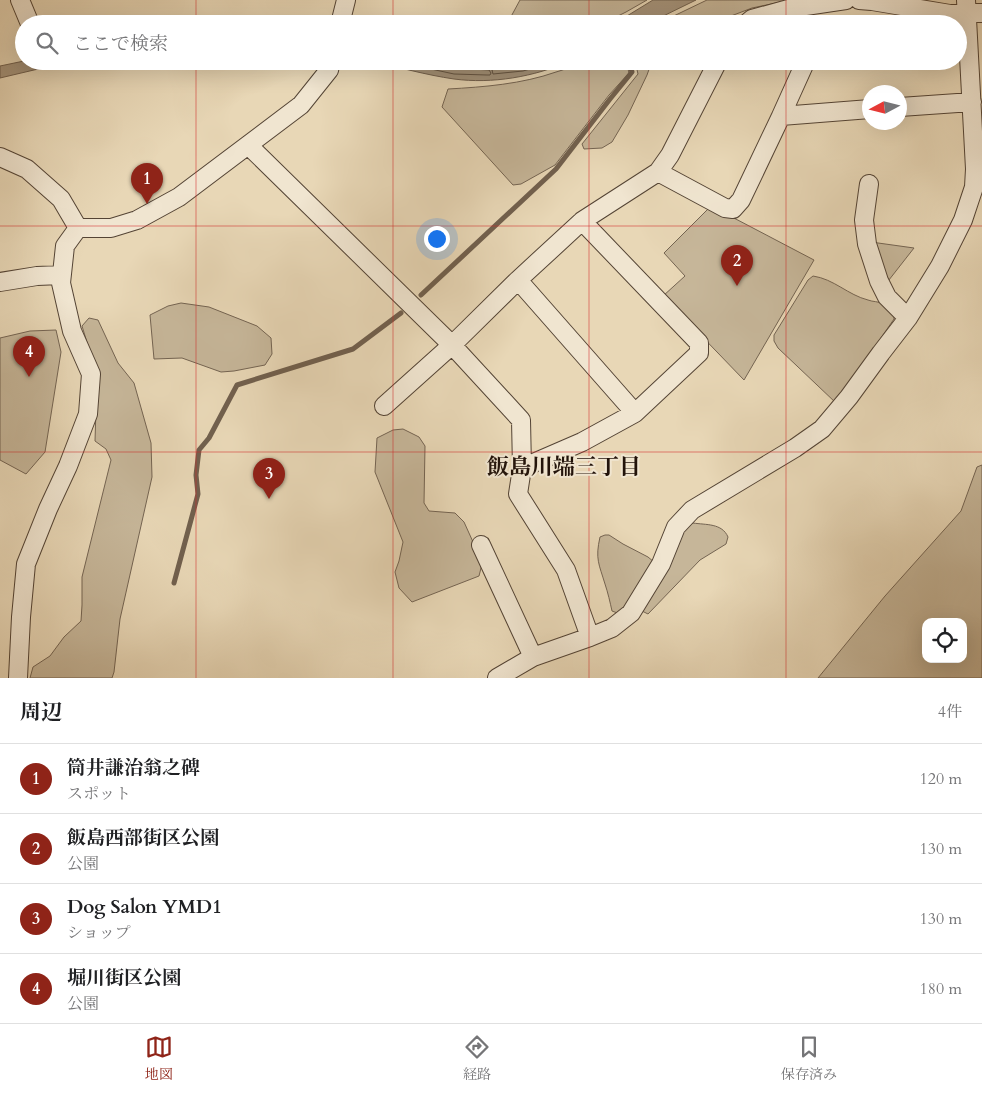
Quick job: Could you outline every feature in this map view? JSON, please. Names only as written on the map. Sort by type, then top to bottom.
[{"type":"street","points":[[20,0],[26,15]]},
{"type":"street","points":[[767,15],[792,8],[846,0]]},
{"type":"street","points":[[497,678],[532,656],[612,628],[631,613],[661,564],[676,527],[692,510],[795,448],[822,429],[849,397],[908,318],[940,266],[978,189],[972,102],[972,8],[950,14],[859,0]]},
{"type":"street","points":[[78,228],[111,228],[137,220],[179,197],[301,105],[327,70]]},
{"type":"street","points":[[384,406],[452,345],[582,221],[658,172],[670,155],[713,70]]},
{"type":"street","points":[[658,172],[725,208],[733,209],[741,200],[802,70]]},
{"type":"street","points":[[907,107],[972,102]]},
{"type":"street","points":[[781,116],[862,110]]},
{"type":"street","points":[[248,145],[452,345],[522,420],[522,468],[518,494],[566,570],[590,637]]},
{"type":"street","points":[[0,157],[27,169],[61,199],[78,228]]},
{"type":"street","points":[[869,184],[864,220],[867,244],[879,281],[887,297],[908,318]]},
{"type":"street","points":[[522,468],[582,442],[635,413],[699,353],[699,343],[582,221]]},
{"type":"street","points":[[18,678],[20,617],[26,564],[88,414],[91,374],[72,331],[61,283],[65,246],[78,228]]},
{"type":"street","points":[[0,282],[61,274]]},
{"type":"street","points":[[518,280],[635,413]]},
{"type":"street","points":[[481,546],[532,656]]},
{"type":"shaded area","points":[[520,0],[647,0],[620,15],[512,15]]},
{"type":"shaded area","points":[[707,0],[790,0],[752,8],[734,15],[676,15]]},
{"type":"shaded area","points":[[563,70],[628,70],[629,73],[609,95],[555,165],[521,184],[513,185],[442,107],[448,89],[489,86],[543,76]]},
{"type":"shaded area","points":[[637,70],[649,70],[628,115],[612,142],[602,148],[584,149],[582,144],[638,74]]},
{"type":"shaded area","points":[[711,206],[814,260],[744,380],[663,296],[685,276],[664,253]]},
{"type":"shaded area","points":[[871,242],[914,248],[885,285]]},
{"type":"shaded area","points":[[813,276],[828,280],[861,298],[881,303],[894,315],[894,319],[836,403],[778,348],[774,341],[774,335],[808,280]]},
{"type":"shaded area","points":[[181,303],[209,307],[257,326],[271,338],[272,354],[265,365],[221,372],[182,358],[154,359],[150,315],[168,306]]},
{"type":"shaded area","points":[[89,318],[98,320],[118,363],[134,383],[151,443],[152,477],[120,619],[112,678],[30,678],[33,667],[50,656],[64,637],[81,621],[82,577],[111,460],[106,449],[95,441],[97,375],[82,326]]},
{"type":"shaded area","points":[[56,330],[61,352],[45,452],[26,474],[0,460],[0,338],[30,331]]},
{"type":"shaded area","points":[[403,429],[419,437],[425,446],[424,503],[429,511],[455,513],[464,522],[482,564],[479,576],[412,602],[399,588],[395,572],[403,542],[375,472],[377,438],[393,430]]},
{"type":"shaded area","points":[[982,465],[982,678],[818,678],[885,596],[961,511],[977,467]]},
{"type":"shaded area","points":[[693,523],[722,529],[728,537],[726,544],[700,560],[648,614],[642,611],[680,527]]},
{"type":"shaded area","points":[[609,535],[654,562],[653,571],[620,614],[612,611],[598,561],[600,537]]},
{"type":"water","points":[[653,0],[696,0],[665,15],[629,15]]},
{"type":"water","points":[[15,63],[15,70],[34,70],[0,78],[0,66]]},
{"type":"water","points":[[410,70],[546,70],[513,78],[483,81],[454,79]]},
{"type":"waterway","points":[[421,295],[556,169],[632,72],[631,70]]},
{"type":"waterway","points":[[174,583],[198,494],[196,475],[199,450],[209,438],[237,385],[353,349],[401,313]]},
{"type":"place","name":"筒井謙治翁之碑","points":[[147,204]]},
{"type":"place","name":"飯島西部街区公園","points":[[737,286]]},
{"type":"place","name":"堀川街区公園","points":[[29,377]]},
{"type":"place","name":"Dog Salon YMD1","points":[[269,499]]},
{"type":"district","name":"飯島川端三丁目","points":[[564,467]]}]
